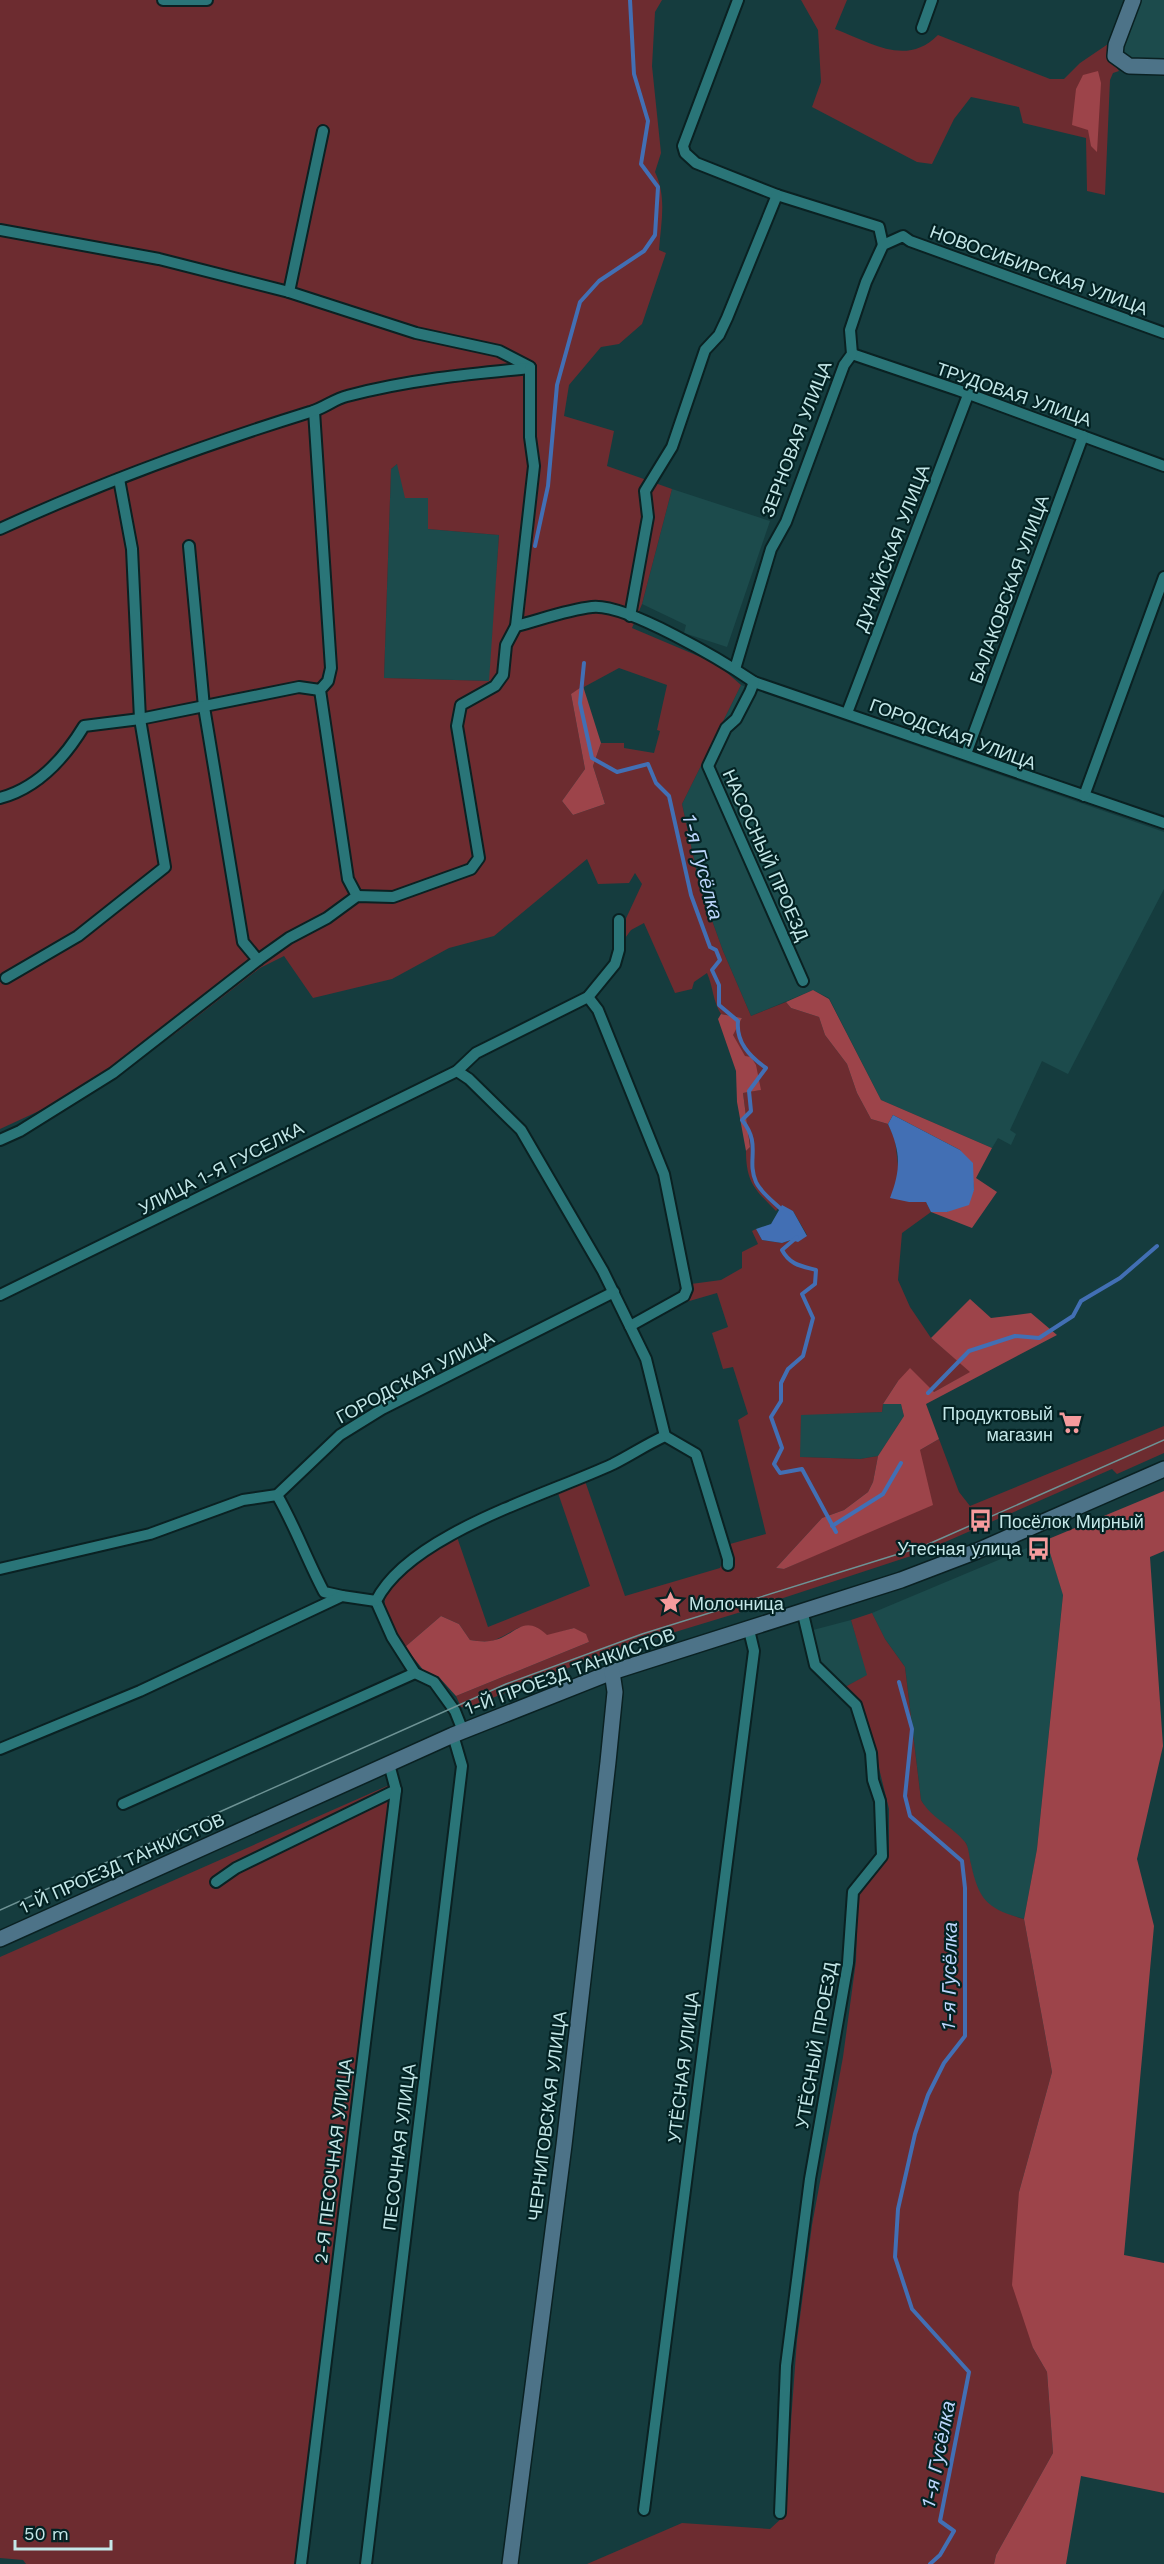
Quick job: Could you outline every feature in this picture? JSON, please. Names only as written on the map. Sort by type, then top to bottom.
[{"type":"main road","points":[[1133,0],[1116,45],[1115,56],[1129,66],[1164,67]]},
{"type":"main road","name":"1-Й ПРОЕЗД ТАНКИСТОВ","points":[[0,1939],[458,1733],[612,1672],[803,1614],[977,1551],[1164,1469]]},
{"type":"main road","name":"ЧЕРНИГОВСКАЯ УЛИЦА","points":[[510,2564],[564,2145],[608,1762],[615,1692],[612,1672]]},
{"type":"street","points":[[163,0],[207,0]]},
{"type":"street","points":[[738,0],[682,146],[686,153],[696,163],[777,195],[879,227],[882,245]]},
{"type":"street","points":[[922,28],[932,0]]},
{"type":"street","points":[[288,292],[323,131]]},
{"type":"street","points":[[630,616],[648,517],[645,491],[672,447],[705,350],[718,335],[727,318],[777,195]]},
{"type":"street","points":[[0,230],[159,259],[288,292],[416,333],[499,351],[530,368]]},
{"type":"street","name":"НОВОСИБИРСКАЯ УЛИЦА","points":[[882,245],[903,236],[1164,333]]},
{"type":"street","name":"ЗЕРНОВАЯ УЛИЦА","points":[[735,669],[771,549],[786,522],[844,365],[852,354],[850,330],[866,282],[882,245]]},
{"type":"street","name":"ТРУДОВАЯ УЛИЦА","points":[[852,354],[1164,466]]},
{"type":"street","points":[[0,529],[67,499],[257,428],[314,411],[344,396],[431,378],[530,368]]},
{"type":"street","points":[[0,1140],[20,1131],[113,1073],[258,960],[289,938],[327,918],[357,896],[402,895],[471,869],[480,858],[457,726],[461,705],[495,686],[503,675],[506,645],[516,626],[534,466],[530,437],[530,368]]},
{"type":"street","name":"ДУНАЙСКАЯ УЛИЦА","points":[[847,713],[968,395]]},
{"type":"street","points":[[314,411],[331,668],[328,681],[320,690]]},
{"type":"street","name":"БАЛАКОВСКАЯ УЛИЦА","points":[[966,754],[1083,436]]},
{"type":"street","points":[[6,978],[78,936],[165,867],[140,719],[132,549],[119,479]]},
{"type":"street","points":[[189,546],[204,707],[243,942],[258,960]]},
{"type":"street","points":[[1084,796],[1164,577]]},
{"type":"street","name":"ГОРОДСКАЯ УЛИЦА","points":[[516,626],[592,607],[613,608],[711,653],[754,682],[1164,823]]},
{"type":"street","name":"НАСОСНЫЙ ПРОЕЗД","points":[[754,682],[736,719],[726,728],[708,766],[803,981]]},
{"type":"street","points":[[0,798],[16,793],[40,779],[69,751],[84,726],[140,719],[299,687],[320,690]]},
{"type":"street","points":[[320,690],[348,879],[357,896]]},
{"type":"street","name":"УЛИЦА 1-Я ГУСЕЛКА","points":[[0,1295],[457,1071],[476,1053],[588,997],[615,964],[619,950],[619,920]]},
{"type":"street","points":[[588,997],[598,1010],[663,1174],[687,1289],[684,1296],[630,1326]]},
{"type":"street","points":[[457,1071],[469,1079],[521,1130],[614,1292],[646,1359],[665,1436],[696,1454],[728,1565]]},
{"type":"street","name":"ГОРОДСКАЯ УЛИЦА","points":[[277,1495],[340,1435],[374,1414],[614,1292]]},
{"type":"street","points":[[376,1601],[382,1589],[410,1561],[454,1533],[615,1463],[665,1436]]},
{"type":"street","points":[[0,1569],[150,1534],[243,1500],[277,1495],[298,1531],[310,1565],[324,1592],[376,1601]]},
{"type":"street","points":[[0,1749],[140,1691],[342,1596]]},
{"type":"street","points":[[123,1804],[416,1673],[392,1637],[376,1601]]},
{"type":"street","name":"УТЁСНЫЙ ПРОЕЗД","points":[[780,2512],[786,2366],[810,2180],[849,1963],[853,1892],[882,1856],[880,1801],[873,1780],[868,1743],[856,1705],[815,1665],[803,1614]]},
{"type":"street","name":"УТЁСНАЯ УЛИЦА","points":[[644,2510],[754,1652],[749,1630]]},
{"type":"street","name":"ПЕСОЧНАЯ УЛИЦА","points":[[366,2564],[462,1766],[455,1711],[434,1682],[416,1673]]},
{"type":"street","name":"2-Я ПЕСОЧНАЯ УЛИЦА","points":[[301,2564],[396,1790],[389,1764]]},
{"type":"street","points":[[216,1882],[236,1868],[396,1790]]},
{"type":"shaded area","points":[[0,0],[662,0],[655,12],[652,66],[661,153],[655,172],[662,201],[659,250],[666,253],[642,324],[619,344],[601,347],[569,385],[564,416],[614,431],[607,466],[672,489],[642,604],[632,628],[717,664],[741,685],[682,804],[700,887],[723,951],[751,1016],[786,1002],[791,1008],[819,1017],[825,1035],[847,1064],[857,1093],[871,1119],[888,1124],[895,1139],[899,1174],[909,1202],[926,1202],[931,1212],[902,1233],[898,1280],[910,1307],[931,1338],[971,1372],[934,1392],[898,1381],[883,1404],[882,1412],[801,1415],[800,1457],[860,1459],[878,1456],[873,1482],[868,1492],[844,1510],[822,1518],[776,1568],[784,1569],[824,1551],[920,1450],[939,1439],[959,1492],[970,1506],[1164,1426],[1164,1453],[1117,1474],[1112,1469],[920,1553],[741,1612],[606,1653],[467,1708],[461,1707],[456,1696],[589,1642],[574,1628],[547,1636],[533,1626],[521,1627],[492,1641],[470,1640],[459,1624],[441,1616],[405,1647],[391,1626],[385,1608],[386,1593],[405,1569],[457,1537],[488,1627],[590,1586],[558,1493],[585,1481],[625,1596],[720,1568],[730,1544],[766,1534],[738,1420],[748,1414],[733,1367],[723,1369],[712,1333],[728,1327],[717,1293],[686,1302],[691,1293],[691,1284],[721,1280],[742,1268],[742,1252],[758,1244],[752,1231],[756,1229],[762,1240],[782,1243],[807,1235],[793,1211],[779,1207],[776,1211],[757,1191],[750,1178],[746,1162],[746,1151],[750,1147],[743,1093],[760,1090],[732,1035],[742,1018],[721,1014],[707,973],[694,982],[692,989],[675,993],[644,923],[631,930],[623,941],[622,927],[642,884],[635,873],[629,883],[598,884],[587,859],[494,936],[449,948],[392,979],[313,998],[284,956],[260,968],[117,1075],[0,1129]],"holes":[[[397,464],[405,498],[428,498],[428,529],[499,535],[489,681],[384,678],[391,469]],[[619,668],[667,685],[654,753],[624,748],[624,743],[601,743],[593,766],[605,804],[573,815],[562,801],[585,769],[571,694]]]},
{"type":"shaded area","points":[[801,0],[847,0],[835,29],[875,45],[901,51],[914,50],[926,45],[938,35],[1050,79],[1064,79],[1080,63],[1108,44],[1109,55],[1119,71],[1113,73],[1110,80],[1105,195],[1087,191],[1086,138],[1023,123],[1019,107],[971,97],[954,119],[932,164],[917,162],[812,107],[821,82],[818,30]]},
{"type":"shaded area","points":[[1140,0],[1164,0],[1164,60],[1134,59],[1124,56],[1120,47]]},
{"type":"shaded area","points":[[1098,71],[1101,83],[1097,152],[1091,146],[1088,130],[1072,125],[1076,89],[1083,75]]},
{"type":"shaded area","points":[[397,464],[428,498],[428,529],[499,535],[490,681],[384,678],[391,469]]},
{"type":"shaded area","points":[[672,489],[770,521],[727,647],[684,633],[686,625],[642,604]]},
{"type":"shaded area","points":[[741,685],[1164,832],[1164,889],[1068,1074],[1042,1061],[1010,1130],[1016,1134],[1011,1145],[998,1138],[992,1148],[881,1100],[829,998],[813,990],[751,1016],[723,951],[700,887],[682,804]]},
{"type":"shaded area","points":[[583,686],[601,743],[593,766],[605,804],[573,815],[562,801],[585,769],[571,694]]},
{"type":"shaded area","points":[[813,990],[829,999],[881,1100],[992,1148],[976,1178],[997,1192],[972,1228],[931,1212],[947,1212],[974,1190],[972,1173],[960,1150],[893,1115],[888,1124],[871,1119],[857,1093],[847,1064],[825,1035],[819,1017],[791,1008],[786,1002]]},
{"type":"shaded area","points":[[721,1014],[742,1018],[733,1035],[745,1056],[751,1057],[756,1065],[761,1090],[743,1093],[750,1147],[746,1151],[737,1102],[736,1071],[718,1019]]},
{"type":"shaded area","points":[[970,1299],[991,1318],[1031,1313],[1057,1335],[926,1404],[939,1439],[920,1450],[933,1505],[784,1569],[776,1568],[822,1518],[844,1510],[868,1492],[873,1482],[878,1456],[904,1416],[901,1404],[883,1404],[898,1381],[910,1368],[934,1392],[970,1372],[931,1338]]},
{"type":"shaded area","points":[[883,1404],[901,1404],[904,1416],[878,1456],[860,1459],[799,1457],[801,1414],[882,1412]]},
{"type":"shaded area","points":[[1164,1491],[1164,1551],[1150,1557],[1163,1746],[1137,1859],[1154,1926],[1124,2255],[1164,2263],[1164,2493],[1081,2476],[1066,2564],[994,2564],[996,2555],[1053,2453],[1047,2372],[1033,2348],[1012,2285],[1019,2192],[1052,2072],[1024,1919],[1037,1849],[1063,1595],[1046,1540]]},
{"type":"shaded area","points":[[1046,1540],[1063,1594],[1037,1849],[1024,1919],[1003,1913],[986,1904],[975,1884],[966,1843],[929,1814],[921,1800],[905,1667],[885,1639],[872,1613]]},
{"type":"shaded area","points":[[872,1613],[885,1639],[905,1667],[921,1800],[925,1807],[965,1842],[974,1877],[987,1902],[1002,1911],[1024,1919],[1052,2072],[1019,2192],[1033,2348],[1047,2372],[1053,2453],[996,2555],[994,2564],[587,2564],[682,2523],[770,2529],[784,2516],[797,2340],[812,2225],[843,2057],[856,1961],[858,1895],[889,1856],[889,1809],[875,1752],[859,1705],[845,1687],[867,1675],[851,1620]]},
{"type":"shaded area","points":[[441,1616],[459,1624],[470,1640],[499,1639],[518,1628],[531,1625],[547,1635],[574,1628],[586,1634],[589,1642],[456,1696],[438,1676],[428,1676],[405,1647]]},
{"type":"shaded area","points":[[851,1620],[868,1675],[845,1687],[816,1665],[811,1642],[813,1630]]},
{"type":"shaded area","points":[[387,1786],[394,1789],[298,2564],[26,2564],[23,2560],[0,2558],[0,1957]]},
{"type":"water","points":[[893,1115],[960,1150],[973,1163],[974,1190],[969,1205],[947,1212],[931,1212],[926,1202],[909,1202],[890,1198],[898,1170],[897,1152],[888,1124]]},
{"type":"water","points":[[782,1205],[793,1211],[807,1236],[798,1242],[791,1240],[782,1243],[762,1240],[756,1229],[771,1224]]},
{"type":"waterway","name":"1-я Гусёлка","points":[[535,546],[548,486],[557,385],[580,302],[599,281],[644,251],[655,235],[658,187],[641,164],[648,121],[634,74],[630,0]]},
{"type":"waterway","name":"1-я Гусёлка","points":[[584,663],[580,703],[592,758],[617,772],[648,764],[656,783],[669,796],[691,895],[710,947],[716,950],[720,960],[712,970],[719,985],[719,1005],[738,1021],[741,1042],[754,1059],[766,1068],[749,1091],[751,1111],[742,1120],[748,1129],[753,1145],[752,1166],[756,1182],[764,1194],[782,1210]]},
{"type":"waterway","name":"1-я Гусёлка","points":[[797,1237],[782,1250],[792,1262],[816,1270],[815,1284],[802,1294],[813,1318],[803,1356],[788,1369],[781,1383],[781,1401],[771,1417],[782,1448],[774,1464],[780,1473],[802,1469],[836,1532]]},
{"type":"waterway","points":[[928,1393],[969,1351],[1015,1336],[1039,1338],[1073,1316],[1081,1301],[1120,1278],[1157,1246]]},
{"type":"waterway","points":[[832,1526],[883,1494],[901,1463]]},
{"type":"waterway","name":"1-я Гусёлка","points":[[899,1682],[912,1729],[905,1796],[910,1816],[962,1861],[965,1888],[965,2036],[944,2063],[928,2095],[915,2134],[898,2209],[895,2257],[912,2309],[969,2372],[940,2521],[954,2531],[940,2555],[930,2564]]},
{"type":"tram line","points":[[0,1910],[506,1684],[642,1634],[924,1546],[1164,1440]]},
{"type":"place","name":"Продуктовый магазин","points":[[1071,1423]]},
{"type":"place","name":"Посёлок Мирный","points":[[981,1521]]},
{"type":"place","name":"Утесная улица","points":[[1039,1548]]},
{"type":"place","name":"Молочница","points":[[671,1603]]}]
